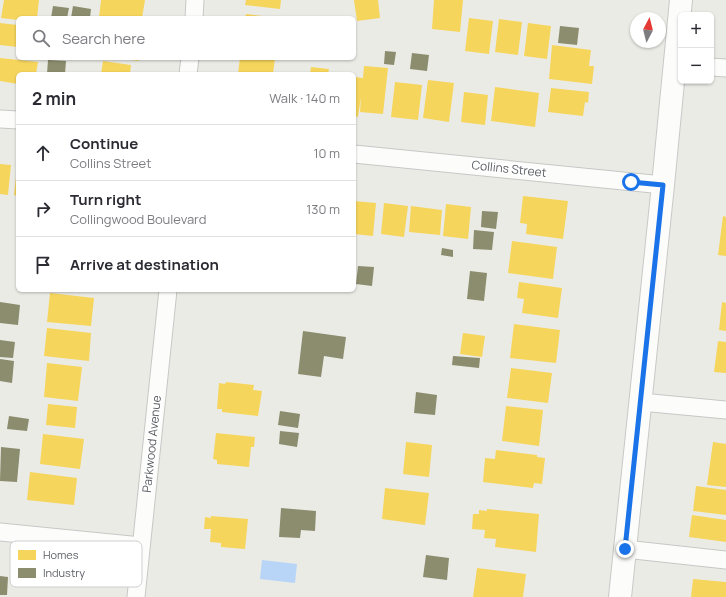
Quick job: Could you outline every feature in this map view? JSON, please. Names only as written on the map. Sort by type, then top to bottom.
[{"type":"main road","points":[[678,0],[678,48]]},
{"type":"main road","points":[[620,597],[663,185],[678,64]]},
{"type":"street","points":[[194,16],[196,0]]},
{"type":"street","points":[[188,72],[190,60]]},
{"type":"street","points":[[714,67],[726,68]]},
{"type":"street","points":[[0,119],[16,120]]},
{"type":"street","name":"Collins Street","points":[[356,154],[663,185]]},
{"type":"street","name":"Parkwood Avenue","points":[[142,541],[168,292]]},
{"type":"street","points":[[641,402],[726,410]]},
{"type":"street","points":[[0,532],[91,541]]},
{"type":"street","points":[[625,549],[726,560]]},
{"type":"street","name":"Parkwood Avenue","points":[[136,597],[137,587]]},
{"type":"water","points":[[262,560],[297,564],[295,583],[260,579]]},
{"type":"building: Homes","points":[[4,0],[39,0],[37,16],[16,16],[16,20],[1,18]]},
{"type":"building: Homes","points":[[101,0],[145,0],[142,16],[99,16]]},
{"type":"building: Homes","points":[[246,0],[281,0],[280,9],[245,5]]},
{"type":"building: Homes","points":[[354,0],[378,0],[380,18],[357,21]]},
{"type":"building: Homes","points":[[434,0],[463,0],[460,32],[432,29]]},
{"type":"building: Homes","points":[[246,14],[263,16],[246,16]]},
{"type":"building: Homes","points":[[469,18],[493,21],[489,54],[465,51]]},
{"type":"building: Homes","points":[[499,19],[522,22],[518,55],[495,52]]},
{"type":"building: Homes","points":[[0,23],[16,25],[16,47],[0,45]]},
{"type":"building: Homes","points":[[528,23],[551,26],[547,59],[524,56]]},
{"type":"building: Homes","points":[[552,45],[591,50],[589,66],[594,66],[592,84],[549,79]]},
{"type":"building: Homes","points":[[0,58],[38,62],[36,72],[16,72],[16,84],[0,81]]},
{"type":"building: Homes","points":[[240,60],[275,60],[273,72],[238,72]]},
{"type":"building: Homes","points":[[103,61],[131,65],[130,72],[101,72]]},
{"type":"building: Homes","points":[[364,66],[388,68],[383,114],[360,112],[361,97],[358,117],[356,116],[356,77],[363,78]]},
{"type":"building: Homes","points":[[311,67],[329,69],[328,72],[310,72]]},
{"type":"building: Homes","points":[[428,80],[454,83],[449,122],[423,118]]},
{"type":"building: Homes","points":[[395,82],[422,85],[418,120],[391,117]]},
{"type":"building: Homes","points":[[495,87],[539,93],[535,127],[491,121]]},
{"type":"building: Homes","points":[[551,88],[589,92],[588,103],[585,102],[583,116],[548,112]]},
{"type":"building: Homes","points":[[464,92],[488,95],[485,125],[461,122]]},
{"type":"building: Homes","points":[[0,164],[11,165],[8,195],[0,194]]},
{"type":"building: Homes","points":[[16,177],[16,196],[14,195]]},
{"type":"building: Homes","points":[[523,196],[568,201],[563,239],[526,234],[527,224],[520,223]]},
{"type":"building: Homes","points":[[356,201],[376,203],[373,236],[356,234]]},
{"type":"building: Homes","points":[[384,203],[408,206],[404,237],[381,234]]},
{"type":"building: Homes","points":[[446,204],[471,207],[468,239],[443,236]]},
{"type":"building: Homes","points":[[411,206],[442,210],[440,235],[409,232]]},
{"type":"building: Homes","points":[[723,216],[726,217],[726,256],[718,255]]},
{"type":"building: Homes","points":[[512,241],[557,247],[553,279],[508,273]]},
{"type":"building: Homes","points":[[519,282],[562,288],[558,318],[522,313],[524,299],[517,298]]},
{"type":"building: Homes","points":[[50,293],[94,298],[91,326],[47,322]]},
{"type":"building: Homes","points":[[722,302],[726,303],[726,331],[719,330]]},
{"type":"building: Homes","points":[[514,324],[560,330],[556,363],[510,358]]},
{"type":"building: Homes","points":[[47,328],[91,333],[89,361],[44,356]]},
{"type":"building: Homes","points":[[463,333],[485,336],[482,357],[460,354]]},
{"type":"building: Homes","points":[[718,341],[726,342],[726,373],[714,372]]},
{"type":"building: Homes","points":[[47,363],[82,367],[78,401],[44,397]]},
{"type":"building: Homes","points":[[511,368],[552,373],[548,403],[507,398]]},
{"type":"building: Homes","points":[[226,382],[254,385],[253,390],[262,391],[258,416],[222,412],[222,409],[217,409],[219,383],[225,384]]},
{"type":"building: Homes","points":[[48,404],[77,407],[75,428],[46,425]]},
{"type":"building: Homes","points":[[506,406],[543,410],[539,446],[502,441]]},
{"type":"building: Homes","points":[[216,433],[255,437],[254,447],[251,447],[249,467],[217,464],[217,460],[213,459]]},
{"type":"building: Homes","points":[[43,434],[84,439],[80,469],[40,464]]},
{"type":"building: Homes","points":[[406,442],[432,445],[429,477],[403,474]]},
{"type":"building: Homes","points":[[713,442],[726,444],[726,487],[707,485]]},
{"type":"building: Homes","points":[[496,450],[537,455],[537,457],[545,458],[542,484],[534,483],[533,488],[483,482],[485,458],[495,459]]},
{"type":"building: Homes","points":[[30,472],[77,478],[74,505],[27,500]]},
{"type":"building: Homes","points":[[696,486],[726,490],[726,515],[693,511]]},
{"type":"building: Homes","points":[[385,488],[429,493],[425,525],[382,519]]},
{"type":"building: Homes","points":[[487,509],[539,514],[536,552],[495,547],[496,539],[484,538],[485,530],[472,529],[473,514],[479,514],[479,510],[487,511]]},
{"type":"building: Homes","points":[[692,515],[726,520],[726,542],[689,537]]},
{"type":"building: Homes","points":[[211,516],[248,519],[245,549],[221,547],[221,543],[210,542],[211,529],[204,529],[205,517],[211,518]]},
{"type":"building: Homes","points":[[477,568],[526,574],[523,597],[473,597]]},
{"type":"building: Homes","points":[[693,579],[726,582],[726,597],[691,597]]},
{"type":"building: Industry","points":[[53,6],[69,8],[67,16],[51,16]]},
{"type":"building: Industry","points":[[73,6],[91,9],[90,16],[71,16]]},
{"type":"building: Industry","points":[[560,26],[579,28],[577,45],[558,43]]},
{"type":"building: Industry","points":[[385,51],[396,52],[394,65],[384,64]]},
{"type":"building: Industry","points":[[412,53],[429,55],[427,71],[410,69]]},
{"type":"building: Industry","points":[[48,60],[66,61],[65,72],[47,72]]},
{"type":"building: Industry","points":[[482,211],[498,212],[496,229],[481,227]]},
{"type":"building: Industry","points":[[474,230],[494,232],[492,250],[473,249]]},
{"type":"building: Industry","points":[[442,248],[453,250],[453,257],[441,255]]},
{"type":"building: Industry","points":[[358,266],[374,267],[372,286],[356,284]]},
{"type":"building: Industry","points":[[470,271],[487,273],[484,301],[467,299]]},
{"type":"building: Industry","points":[[0,302],[20,305],[18,325],[0,323]]},
{"type":"building: Industry","points":[[303,331],[346,337],[343,359],[324,356],[321,377],[298,374]]},
{"type":"building: Industry","points":[[0,340],[15,342],[13,358],[0,357]]},
{"type":"building: Industry","points":[[453,356],[480,358],[479,368],[452,365]]},
{"type":"building: Industry","points":[[0,359],[14,361],[12,383],[0,381]]},
{"type":"building: Industry","points":[[416,392],[437,395],[435,415],[414,413]]},
{"type":"building: Industry","points":[[280,411],[300,414],[298,428],[278,425]]},
{"type":"building: Industry","points":[[9,416],[29,419],[27,431],[7,429]]},
{"type":"building: Industry","points":[[280,431],[299,433],[297,447],[279,444]]},
{"type":"building: Industry","points":[[1,447],[20,449],[17,482],[0,481]]},
{"type":"building: Industry","points":[[281,508],[316,511],[315,531],[301,530],[300,538],[279,537]]},
{"type":"building: Industry","points":[[426,555],[449,558],[447,580],[423,577]]},
{"type":"building: Industry","points":[[0,576],[8,577],[7,595],[0,595]]},
{"type":"route","points":[[625,549],[663,185],[631,182]]}]
